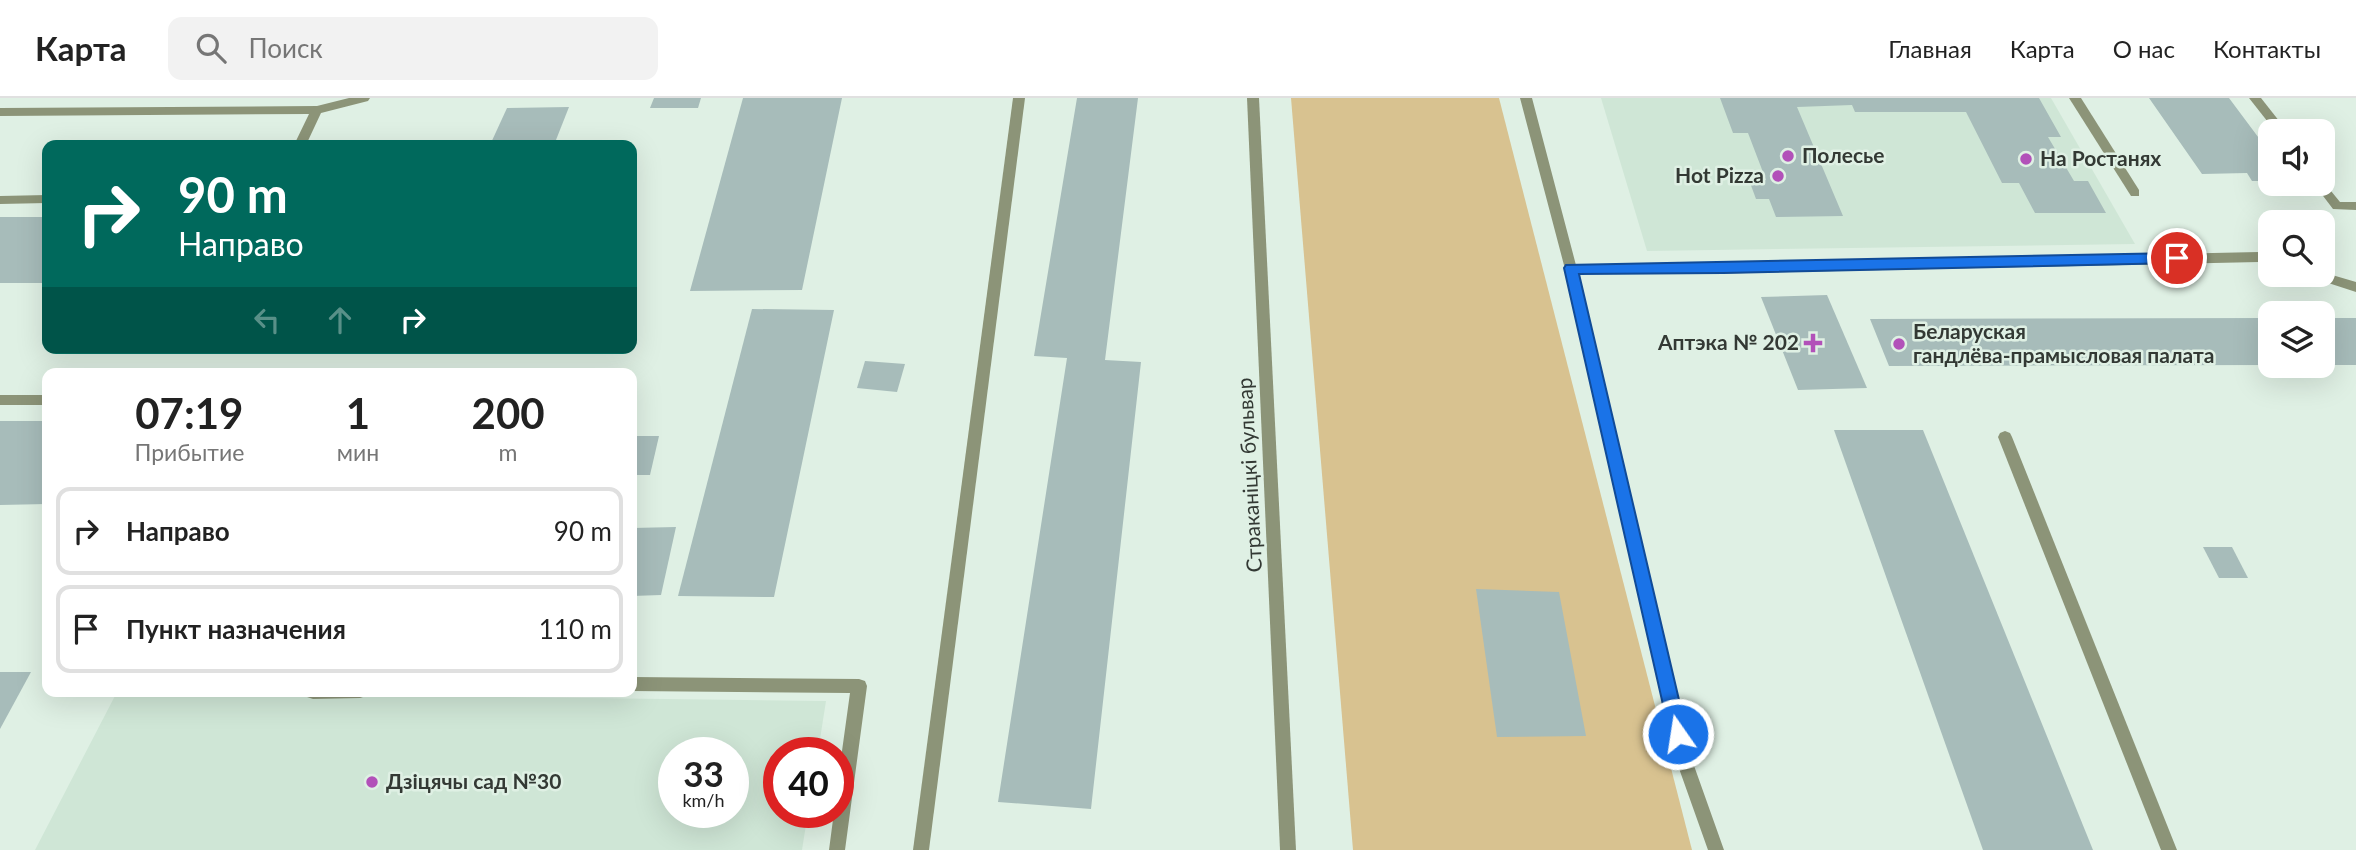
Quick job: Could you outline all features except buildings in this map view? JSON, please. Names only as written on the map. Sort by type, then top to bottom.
[{"type":"street","points":[[0,112],[317,110],[364,98]]},
{"type":"street","points":[[921,850],[1018,98]]},
{"type":"street","name":"Страканіцкі бульвар","points":[[1253,98],[1288,850]]},
{"type":"street","points":[[1527,98],[1571,268],[1684,760],[1716,850]]},
{"type":"street","points":[[2075,98],[2136,193]]},
{"type":"street","points":[[2255,98],[2272,119]]},
{"type":"street","points":[[302,140],[317,110]]},
{"type":"street","points":[[2329,196],[2337,206],[2356,206]]},
{"type":"street","points":[[0,200],[42,199]]},
{"type":"street","points":[[1571,268],[1714,268],[2258,257]]},
{"type":"street","points":[[2335,281],[2356,287]]},
{"type":"street","points":[[0,400],[42,400]]},
{"type":"street","points":[[2005,437],[2169,850]]},
{"type":"street","points":[[637,684],[859,687],[837,850]]},
{"type":"shaded area","points":[[1291,98],[1499,98],[1692,850],[1353,850]]},
{"type":"shaded area","points":[[1601,98],[2051,98],[2135,244],[1647,251]]},
{"type":"shaded area","name":"Дзіцячы сад №30","points":[[114,697],[511,697],[826,701],[820,737],[763,737],[763,828],[805,828],[802,850],[35,850]]},
{"type":"place","name":"Полесье","points":[[1788,156]]},
{"type":"place","name":"На Ростанях","points":[[2026,159]]},
{"type":"place","name":"Hot Pizza","points":[[1778,176]]},
{"type":"place","name":"Аптэка № 202","points":[[1813,343]]},
{"type":"place","name":"Беларуская гандлёва-прамысловая палата","points":[[1899,344]]},
{"type":"place","name":"Дзіцячы сад №30","points":[[372,782]]},
{"type":"route","points":[[1678,734],[1571,268],[1723,268],[2177,258]]}]
